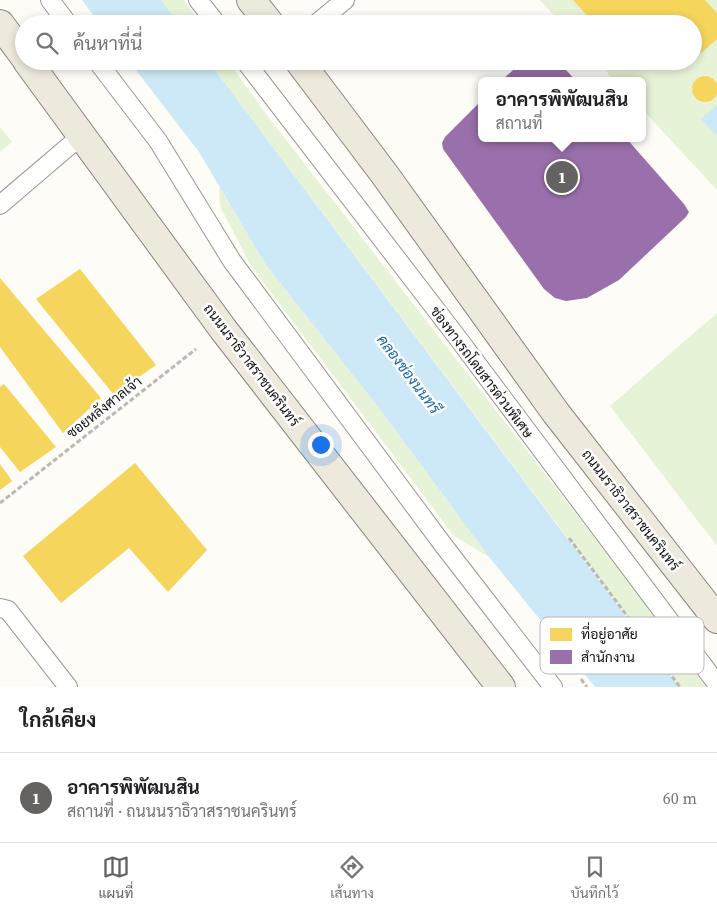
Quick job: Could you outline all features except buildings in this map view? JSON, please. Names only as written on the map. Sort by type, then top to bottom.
[{"type":"main road","points":[[252,0],[263,15]]},
{"type":"main road","points":[[0,24],[15,44]]},
{"type":"main road","name":"ถนนนราธิวาสราชนครินทร์","points":[[35,70],[223,329],[501,687]]},
{"type":"main road","name":"ถนนนราธิวาสราชนครินทร์","points":[[305,70],[385,175],[556,413],[717,619]]},
{"type":"lane","points":[[50,0],[61,15]]},
{"type":"lane","points":[[198,0],[209,15]]},
{"type":"lane","points":[[327,15],[345,0]]},
{"type":"lane","points":[[104,70],[158,141],[232,261],[444,546],[540,670]]},
{"type":"lane","name":"ช่องทางรถโดยสารด่วนพิเศษ","points":[[252,70],[457,337],[667,617]]},
{"type":"lane","points":[[0,204],[82,135]]},
{"type":"lane","points":[[0,608],[8,610],[68,687]]},
{"type":"lane","name":"ช่องทางรถโดยสารด่วนพิเศษ","points":[[704,667],[717,684]]},
{"type":"lane","points":[[543,674],[553,687]]},
{"type":"path","name":"ซอยหลังศาลเจ้า","points":[[0,503],[223,329]]},
{"type":"green space","points":[[161,0],[184,0],[195,15],[172,15]]},
{"type":"green space","points":[[540,0],[717,0],[717,190],[646,113],[646,77],[611,77],[605,70],[702,70],[702,15],[554,15]]},
{"type":"green space","points":[[215,70],[234,70],[269,118],[655,617],[627,617]]},
{"type":"green space","points":[[0,127],[12,142],[0,152]]},
{"type":"green space","points":[[219,186],[266,265],[379,408],[489,557],[454,536],[251,266],[220,206]]},
{"type":"green space","points":[[717,313],[717,546],[610,406]]},
{"type":"green space","points":[[670,674],[698,674],[708,687],[680,687]]},
{"type":"water","points":[[82,0],[161,0],[172,15],[93,15]]},
{"type":"water","name":"คลองช่องนนทรี","points":[[136,70],[215,70],[626,617],[540,617],[540,620],[489,557],[379,408],[266,265],[199,152]]},
{"type":"water","points":[[717,105],[717,136],[701,119]]},
{"type":"water","points":[[584,674],[669,674],[679,687],[595,687]]},
{"type":"place","name":"อาคารพิพัฒนสิน","points":[[562,177]]}]
